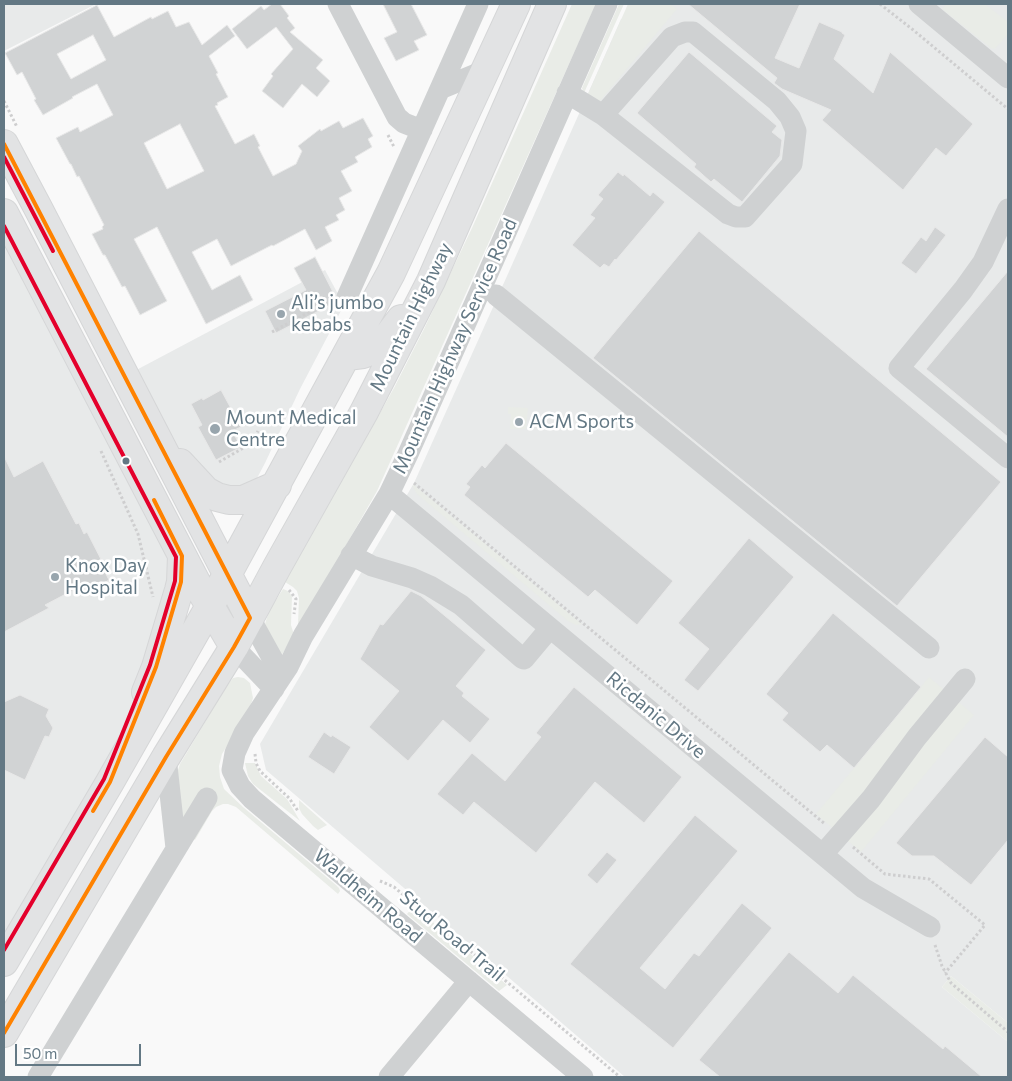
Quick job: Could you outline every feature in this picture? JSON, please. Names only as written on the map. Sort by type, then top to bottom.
[{"type":"main road","name":"Mountain Highway","points":[[4,962],[110,782],[210,606],[347,356],[391,273],[516,4]]},
{"type":"main road","name":"Mountain Highway","points":[[4,1033],[166,757],[234,647],[364,412],[431,281],[552,4]]},
{"type":"main road","points":[[4,144],[250,618]]},
{"type":"main road","points":[[4,213],[182,556],[234,647]]},
{"type":"main road","points":[[347,356],[363,354],[378,347],[431,281]]},
{"type":"main road","points":[[97,390],[106,380],[108,371],[105,338]]},
{"type":"main road","points":[[158,440],[201,487],[211,495],[228,500],[243,500],[277,485]]},
{"type":"main road","points":[[110,782],[156,667],[181,582],[182,556]]},
{"type":"street","points":[[338,4],[397,117],[404,123],[422,130]]},
{"type":"street","points":[[341,298],[378,228],[478,4]]},
{"type":"street","name":"Mountain Highway Service Road","points":[[278,682],[302,620],[351,555],[389,494],[607,4]]},
{"type":"street","points":[[919,4],[1008,78]]},
{"type":"street","points":[[567,93],[603,115],[728,214],[736,217],[745,218],[792,164],[796,131],[790,117],[777,102],[693,32],[685,32],[672,37],[603,115]]},
{"type":"street","points":[[440,89],[486,70]]},
{"type":"street","points":[[1008,209],[983,262],[963,290],[899,368],[1008,458]]},
{"type":"street","points":[[378,228],[391,273]]},
{"type":"street","points":[[496,295],[929,648]]},
{"type":"street","name":"Ricdanic Drive","points":[[389,494],[863,888],[930,927]]},
{"type":"street","points":[[351,555],[372,566],[412,578],[430,586],[461,605],[524,659],[550,628]]},
{"type":"street","points":[[250,618],[278,682]]},
{"type":"street","points":[[234,647],[278,682]]},
{"type":"street","points":[[823,854],[870,799],[917,737],[966,679]]},
{"type":"street","name":"Waldheim Road","points":[[278,682],[244,732],[235,753],[232,770],[240,786],[252,799],[583,1077]]},
{"type":"street","points":[[166,757],[176,848]]},
{"type":"street","points":[[38,1077],[207,798]]},
{"type":"street","points":[[389,1077],[469,981]]},
{"type":"path","points":[[880,4],[1008,109]]},
{"type":"path","points":[[272,332],[341,298]]},
{"type":"path","points":[[219,462],[252,443],[258,431]]},
{"type":"path","points":[[412,481],[885,874],[929,879],[986,924],[945,973]]},
{"type":"path","points":[[285,585],[296,599],[302,620]]},
{"type":"path","points":[[255,747],[256,763],[260,771],[289,798],[301,815]]},
{"type":"path","name":"Stud Road Trail","points":[[373,880],[394,887],[620,1077]]},
{"type":"path","points":[[930,927],[945,973],[951,983],[1008,1032]]},
{"type":"shaded area","points":[[4,4],[96,4],[4,51]]},
{"type":"shaded area","points":[[572,4],[596,4],[377,491],[301,624],[298,624],[299,598],[297,591],[285,582],[394,388],[424,329],[472,228]]},
{"type":"shaded area","points":[[619,4],[624,4],[584,93],[582,88]]},
{"type":"shaded area","points":[[628,4],[670,4],[677,9],[599,102],[588,94]]},
{"type":"shaded area","points":[[637,4],[1008,4],[1008,1023],[951,976],[942,987],[1008,1042],[1008,1077],[625,1077],[266,770],[260,744],[414,483],[621,19],[632,16]]},
{"type":"shaded area","points":[[946,4],[985,4],[1008,22],[1008,34],[995,49],[991,48],[942,9]]},
{"type":"shaded area","points":[[4,213],[182,556],[166,633],[110,782],[4,962]]},
{"type":"shaded area","points":[[325,270],[344,305],[246,499],[201,487],[125,376]]},
{"type":"shaded area","name":"ACM Sports","points":[[508,407],[528,408],[526,429],[510,429],[511,414],[508,414]]},
{"type":"shaded area","points":[[413,484],[582,624],[576,625],[568,621],[417,494]]},
{"type":"shaded area","points":[[283,589],[292,596],[291,625],[294,635],[280,658],[265,624],[269,611]]},
{"type":"shaded area","points":[[929,677],[974,715],[861,852],[816,814]]},
{"type":"shaded area","points":[[233,678],[244,678],[250,683],[253,698],[249,710],[222,754],[219,766],[224,789],[336,885],[340,891],[338,894],[236,807],[223,804],[216,807],[195,840],[192,838],[183,820],[177,773],[180,764],[226,687]]},
{"type":"shaded area","points":[[245,763],[255,763],[261,776],[287,799],[300,821],[253,784],[248,776]]},
{"type":"shaded area","points":[[299,800],[327,825],[318,830],[313,826],[302,814],[299,808]]},
{"type":"shaded area","points":[[414,906],[507,985],[499,991],[407,914]]},
{"type":"shaded area","points":[[951,976],[1008,1023],[1008,1042],[942,987]]},
{"type":"building","points":[[272,4],[280,4],[295,28],[290,32],[323,60],[316,68],[330,81],[317,97],[302,84],[283,108],[262,91],[273,76],[271,74],[293,49],[276,27],[247,49],[232,29],[261,6],[264,10]]},
{"type":"building","points":[[383,4],[411,4],[427,35],[414,41],[419,50],[396,61],[384,38],[397,32]]},
{"type":"building","points":[[688,4],[800,4],[775,58],[799,68],[819,22],[845,35],[834,59],[873,93],[890,52],[973,124],[946,156],[936,148],[903,190],[822,120],[831,110],[782,89],[774,83],[777,78]]},
{"type":"building","points":[[97,5],[114,37],[151,17],[152,19],[168,11],[176,27],[189,22],[202,45],[227,25],[235,36],[209,56],[228,97],[215,106],[235,144],[254,134],[260,146],[258,147],[273,176],[296,164],[302,151],[298,146],[320,129],[321,131],[339,121],[343,128],[363,118],[373,136],[368,139],[372,147],[355,157],[358,162],[341,171],[352,191],[339,198],[345,210],[336,215],[339,220],[325,227],[332,241],[316,250],[305,229],[231,266],[217,239],[192,252],[212,290],[240,275],[253,300],[206,324],[157,227],[134,239],[167,301],[140,315],[125,286],[122,287],[92,234],[103,229],[104,225],[79,176],[77,177],[56,138],[78,127],[80,132],[113,115],[97,84],[43,115],[34,100],[36,99],[22,72],[17,75],[5,53]],"holes":[[[93,35],[106,60],[71,79],[57,54]],[[180,124],[204,171],[167,189],[144,143]]]},
{"type":"building","points":[[689,52],[777,126],[772,132],[782,140],[780,156],[742,202],[714,179],[711,182],[694,167],[696,164],[637,113]]},
{"type":"building","points":[[618,172],[623,176],[624,174],[650,196],[653,192],[665,202],[616,260],[609,267],[604,264],[600,268],[572,245],[595,218],[590,215],[603,199],[598,195]]},
{"type":"building","points":[[935,227],[946,235],[916,274],[901,263],[921,237],[926,241]]},
{"type":"building","points":[[699,231],[1001,482],[897,606],[593,358]]},
{"type":"building","points":[[315,257],[335,296],[336,302],[276,333],[265,311],[306,290],[294,268]]},
{"type":"building","points":[[1008,271],[1008,437],[926,369]]},
{"type":"building","name":"Mount Medical Centre","points":[[221,390],[241,427],[232,431],[241,447],[216,460],[198,427],[202,425],[191,404]]},
{"type":"building","points":[[506,443],[673,581],[637,625],[595,590],[588,597],[464,495],[470,487],[466,484],[482,465],[485,468]]},
{"type":"building","points":[[4,456],[14,477],[43,461],[76,524],[79,523],[84,534],[87,532],[108,573],[106,574],[109,580],[97,587],[87,583],[45,605],[49,608],[4,632]]},
{"type":"building","points":[[749,538],[794,577],[698,691],[684,680],[709,649],[678,623]]},
{"type":"building","points":[[411,591],[421,596],[486,650],[456,686],[464,693],[462,696],[490,719],[470,743],[443,720],[408,761],[369,727],[399,691],[360,659],[380,624],[383,625]]},
{"type":"building","points":[[833,613],[921,687],[854,768],[827,745],[820,752],[782,720],[788,713],[766,694]]},
{"type":"building","points":[[574,687],[682,777],[644,823],[595,782],[536,853],[474,802],[463,815],[437,794],[472,753],[505,781],[541,737],[536,733]]},
{"type":"building","points":[[20,695],[49,709],[46,716],[53,728],[49,737],[45,736],[25,780],[4,770],[4,702]]},
{"type":"building","points":[[324,732],[351,747],[334,774],[308,757]]},
{"type":"building","points":[[985,737],[1008,757],[1008,840],[971,885],[934,856],[912,856],[896,843]]},
{"type":"building","points":[[695,815],[738,851],[640,968],[665,989],[694,953],[699,956],[742,903],[772,928],[673,1048],[570,964]]},
{"type":"building","points":[[607,852],[617,860],[597,884],[587,875]]},
{"type":"building","points":[[789,952],[838,993],[853,975],[943,1049],[945,1046],[982,1077],[720,1077],[699,1060]]},
{"type":"transit line","points":[[4,144],[250,618],[4,1033]]},
{"type":"transit line","points":[[4,157],[53,251]]},
{"type":"transit line","points":[[4,226],[176,557],[175,581],[150,665],[104,779],[4,950]]},
{"type":"transit line","points":[[93,811],[110,782],[156,667],[181,582],[182,556],[154,500]]},
{"type":"place","name":"Ali’s jumbo kebabs","points":[[281,314]]},
{"type":"place","name":"ACM Sports","points":[[519,422]]},
{"type":"place","name":"Mount Medical Centre","points":[[215,429]]},
{"type":"place","name":"Knox Day Hospital","points":[[55,577]]}]
